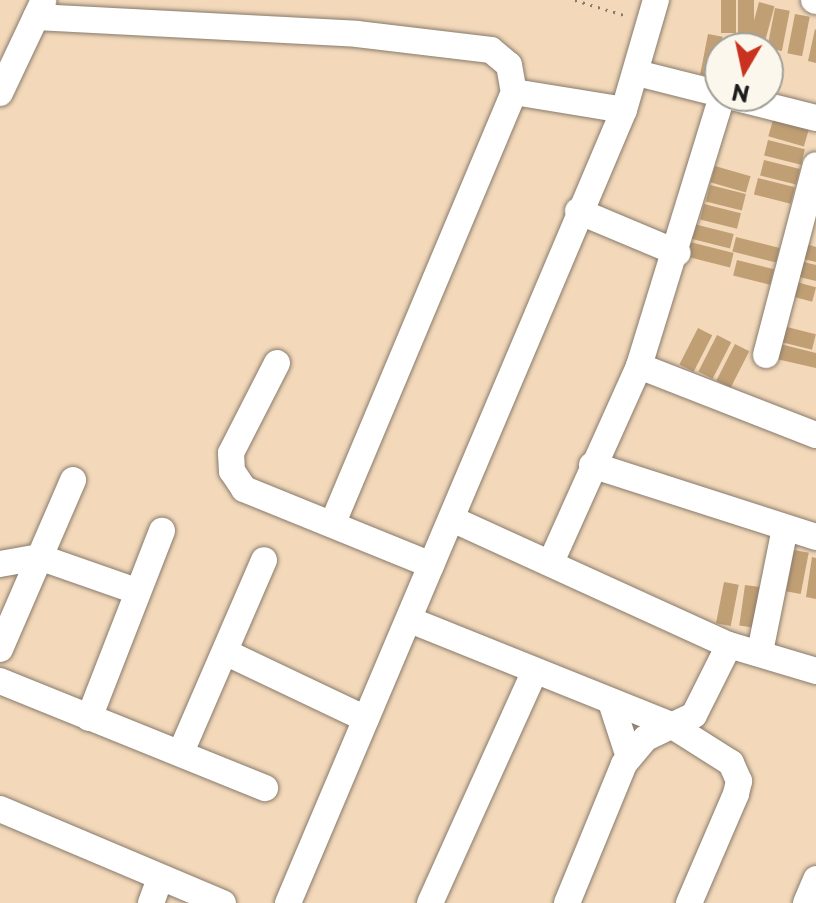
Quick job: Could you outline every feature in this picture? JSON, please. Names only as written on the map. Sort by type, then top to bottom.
[{"type":"street","points":[[0,93],[36,6],[357,34],[476,47],[502,55],[513,74],[514,92],[333,522]]},
{"type":"street","points":[[288,903],[410,620],[578,211],[624,110],[653,12]]},
{"type":"street","points":[[637,73],[704,92]]},
{"type":"street","points":[[514,92],[624,110]]},
{"type":"street","points":[[784,111],[816,118]]},
{"type":"street","points":[[551,562],[639,366],[678,253],[718,112]]},
{"type":"street","points":[[766,355],[816,165]]},
{"type":"street","points":[[578,211],[678,253]]},
{"type":"street","points":[[277,363],[231,453],[232,471],[244,489],[333,522],[431,565]]},
{"type":"street","points":[[639,366],[816,435]]},
{"type":"street","points":[[592,465],[816,537]]},
{"type":"street","points":[[0,649],[73,480]]},
{"type":"street","points":[[452,519],[729,645],[816,671]]},
{"type":"street","points":[[760,652],[785,528]]},
{"type":"street","points":[[89,718],[136,591],[162,531]]},
{"type":"street","points":[[0,564],[39,557],[136,591]]},
{"type":"street","points":[[181,752],[264,560]]},
{"type":"street","points":[[410,620],[534,673],[671,725],[731,763],[739,781],[689,903]]},
{"type":"street","points":[[567,903],[629,757],[646,738],[694,715],[729,645]]},
{"type":"street","points":[[225,652],[366,719]]},
{"type":"street","points":[[430,903],[534,673]]},
{"type":"street","points":[[0,681],[265,788]]},
{"type":"street","points":[[611,702],[629,757]]},
{"type":"street","points":[[0,809],[223,903]]},
{"type":"street","points":[[151,903],[160,878]]},
{"type":"street","points":[[806,903],[816,879]]},
{"type":"path","points":[[575,0],[653,12]]},
{"type":"building","points":[[721,0],[736,0],[736,32],[721,32]]},
{"type":"building","points":[[738,0],[754,0],[754,32],[738,32]]},
{"type":"building","points":[[759,2],[774,6],[768,32],[751,32]]},
{"type":"building","points":[[775,8],[790,11],[784,40],[784,32],[770,32]]},
{"type":"building","points":[[795,14],[810,17],[802,56],[787,53]]},
{"type":"building","points":[[816,30],[816,63],[808,61]]},
{"type":"building","points":[[773,120],[809,130],[804,147],[768,136]]},
{"type":"building","points":[[768,140],[805,149],[801,165],[764,156]]},
{"type":"building","points":[[764,160],[800,169],[796,184],[760,176]]},
{"type":"building","points":[[715,166],[751,176],[746,193],[710,182]]},
{"type":"building","points":[[758,178],[795,187],[791,204],[754,194]]},
{"type":"building","points":[[710,185],[746,194],[742,210],[706,201]]},
{"type":"building","points":[[704,204],[741,213],[737,229],[700,220]]},
{"type":"building","points":[[690,223],[734,234],[730,248],[686,238]]},
{"type":"building","points":[[736,237],[780,248],[776,262],[732,252]]},
{"type":"building","points":[[690,242],[734,253],[730,267],[686,257]]},
{"type":"building","points":[[799,242],[816,247],[816,262],[795,257]]},
{"type":"building","points":[[737,260],[774,269],[770,285],[733,276]]},
{"type":"building","points":[[795,260],[816,265],[816,281],[791,275]]},
{"type":"building","points":[[789,280],[816,287],[812,302],[785,294]]},
{"type":"building","points":[[779,325],[816,334],[812,350],[775,341]]},
{"type":"building","points":[[698,328],[712,335],[694,372],[679,365]]},
{"type":"building","points":[[717,335],[731,342],[713,379],[698,372]]},
{"type":"building","points":[[776,343],[816,353],[816,368],[772,358]]},
{"type":"building","points":[[735,344],[749,351],[731,388],[716,381]]},
{"type":"building","points":[[794,550],[809,553],[801,594],[786,591]]},
{"type":"building","points":[[812,557],[816,558],[816,599],[806,597]]},
{"type":"building","points":[[724,582],[739,585],[731,626],[716,623]]},
{"type":"building","points":[[745,585],[760,587],[754,628],[739,626]]}]
